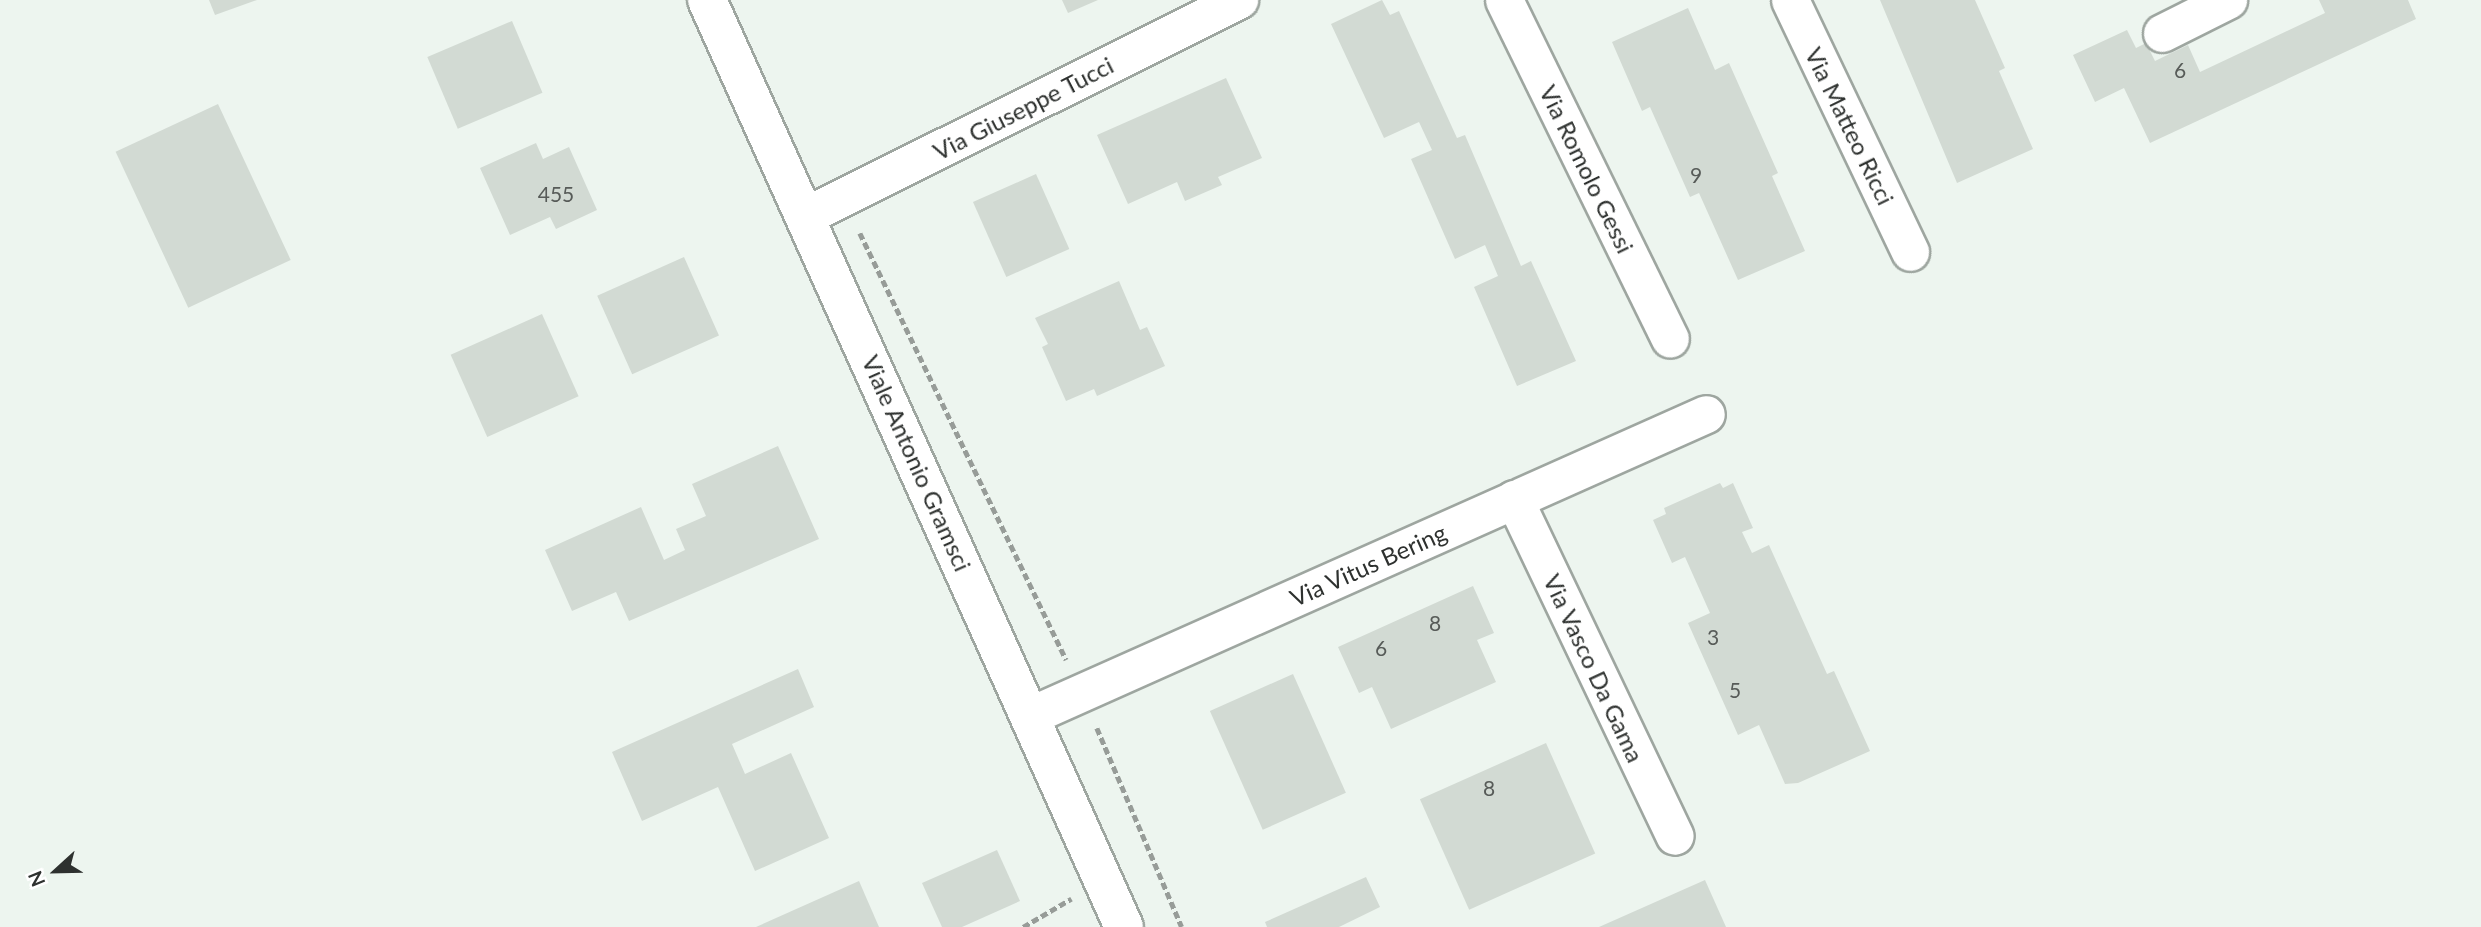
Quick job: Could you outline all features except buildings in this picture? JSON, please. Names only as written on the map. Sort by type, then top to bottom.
[{"type":"street","name":"Viale Antonio Gramsci","points":[[707,0],[822,208],[1029,716],[1124,927]]},
{"type":"street","name":"Via Giuseppe Tucci","points":[[822,208],[1238,0]]},
{"type":"street","name":"Via Romolo Gessi","points":[[1504,0],[1670,338]]},
{"type":"street","name":"Via Matteo Ricci","points":[[1790,0],[1910,252]]},
{"type":"street","points":[[2162,33],[2228,0]]},
{"type":"street","name":"Via Vitus Bering","points":[[1029,716],[1706,414]]},
{"type":"street","name":"Via Vasco Da Gama","points":[[1514,499],[1675,836]]},
{"type":"path","points":[[822,208],[868,243],[1081,692],[1182,927]]},
{"type":"path","points":[[1023,927],[1102,881]]}]
